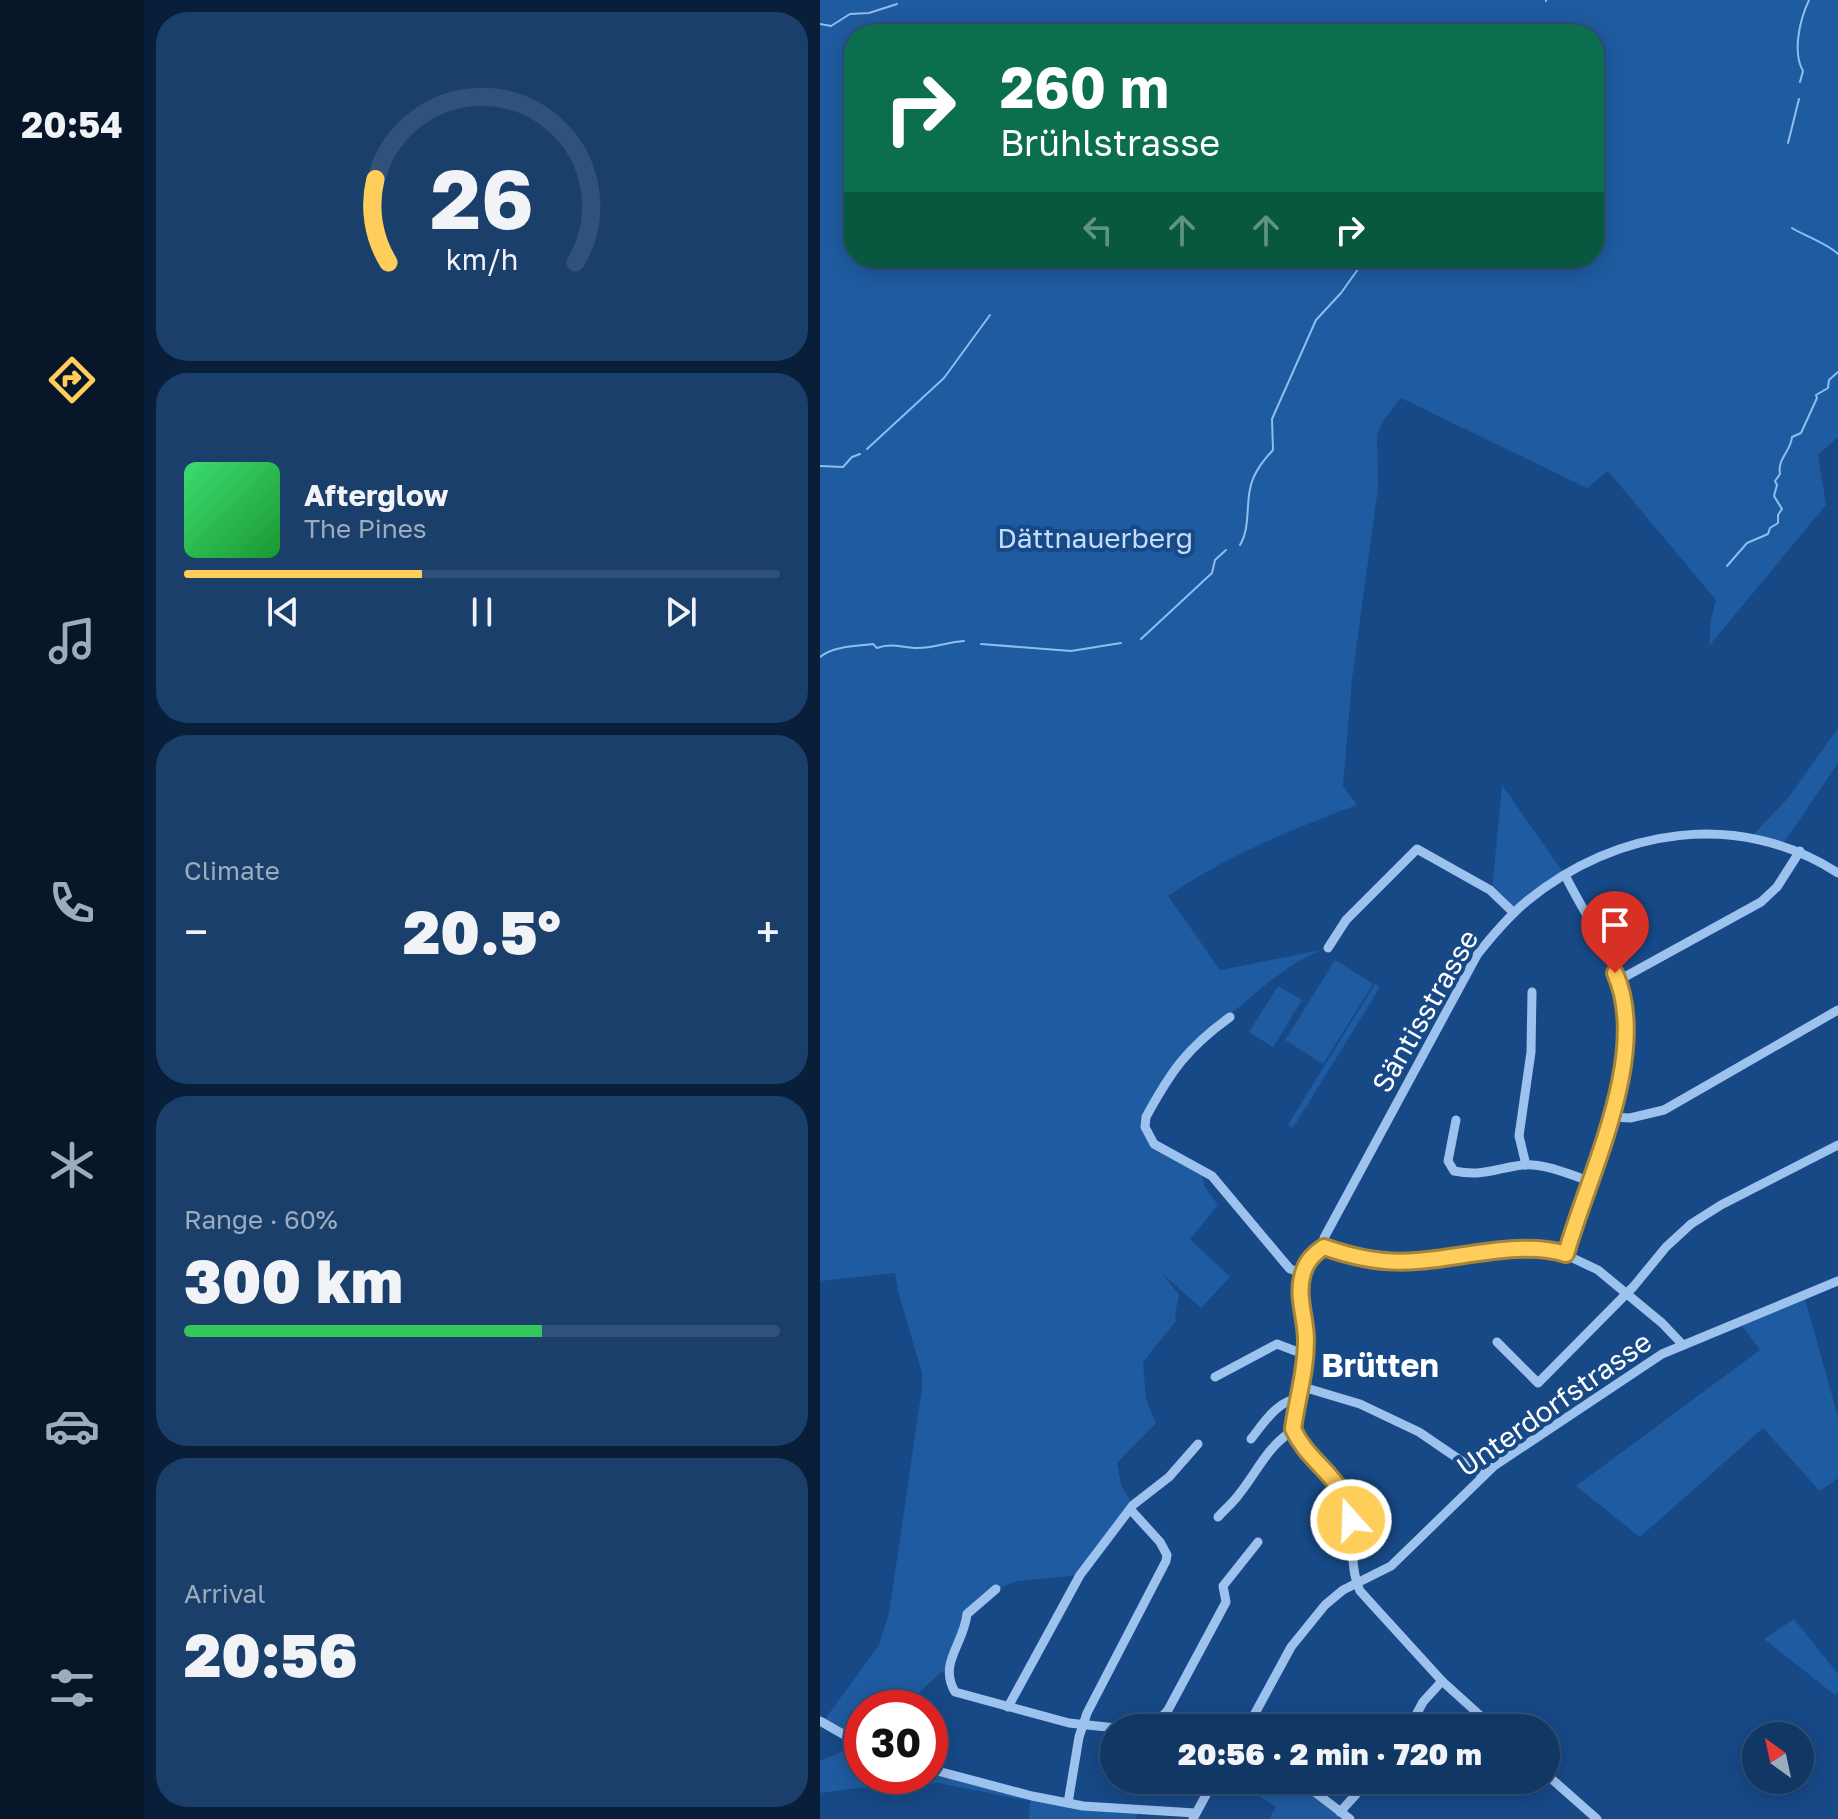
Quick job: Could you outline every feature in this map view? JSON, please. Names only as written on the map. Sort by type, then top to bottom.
[{"type":"street","name":"Säntisstrasse","points":[[1303,1273],[1312,1256],[1324,1247],[1324,1238],[1477,955],[1514,913],[1540,891],[1565,875],[1617,851],[1681,834],[1752,836],[1800,851],[1838,873]]},
{"type":"street","points":[[1328,948],[1351,914],[1417,849],[1490,890],[1514,913]]},
{"type":"street","points":[[1619,980],[1761,902],[1777,887],[1800,851]]},
{"type":"street","points":[[1565,875],[1619,980],[1627,1026],[1613,1117],[1566,1254]]},
{"type":"street","points":[[1526,1165],[1519,1136],[1531,1052],[1532,992]]},
{"type":"street","points":[[1613,1117],[1630,1118],[1664,1110],[1838,1010]]},
{"type":"street","points":[[1218,1517],[1241,1493],[1255,1468],[1281,1439],[1294,1430],[1306,1355],[1300,1294],[1303,1273],[1290,1269],[1212,1176],[1154,1144],[1145,1127],[1146,1117],[1181,1059],[1199,1040],[1230,1017]]},
{"type":"street","points":[[1456,1120],[1448,1161],[1454,1171],[1481,1174],[1526,1165],[1590,1181]]},
{"type":"street","points":[[1497,1342],[1538,1383],[1626,1294],[1666,1247],[1699,1219],[1838,1145]]},
{"type":"street","points":[[1324,1247],[1392,1262],[1528,1249],[1566,1254],[1598,1270],[1662,1323],[1682,1344]]},
{"type":"street","name":"Unterdorfstrasse","points":[[1255,1714],[1300,1635],[1325,1605],[1343,1590],[1391,1566],[1482,1475],[1638,1368],[1682,1344],[1838,1281]]},
{"type":"street","points":[[1215,1377],[1277,1344],[1306,1355]]},
{"type":"street","points":[[1303,1387],[1360,1404],[1411,1428],[1482,1475]]},
{"type":"street","points":[[1251,1439],[1283,1403],[1300,1399]]},
{"type":"street","points":[[1294,1430],[1344,1494],[1350,1515],[1357,1584],[1364,1596],[1442,1681],[1479,1714]]},
{"type":"street","points":[[1008,1707],[1068,1592],[1131,1507],[1169,1477],[1198,1444]]},
{"type":"street","points":[[1068,1803],[1082,1726],[1166,1561],[1167,1555],[1160,1542],[1131,1507]]},
{"type":"street","points":[[1164,1714],[1226,1602],[1223,1586],[1258,1542]]},
{"type":"street","points":[[996,1589],[967,1614],[966,1625],[947,1670],[948,1680],[955,1692],[1082,1726],[1100,1727]]},
{"type":"street","points":[[1417,1714],[1442,1681]]},
{"type":"street","points":[[820,1721],[844,1735]]},
{"type":"street","points":[[948,1773],[1068,1803],[1194,1816],[1206,1794]]},
{"type":"street","points":[[1560,1786],[1597,1819]]},
{"type":"street","points":[[1317,1794],[1350,1819]]},
{"type":"street","points":[[1340,1812],[1356,1794]]},
{"type":"green space","name":"Dättnauerberg","points":[[820,0],[1838,0],[1838,437],[1818,455],[1826,505],[1709,646],[1716,600],[1608,471],[1587,488],[1401,398],[1383,421],[1377,435],[1378,488],[1352,679],[1343,786],[1357,805],[1259,845],[1213,868],[1168,896],[1220,970],[1321,950],[1270,981],[1206,1035],[1146,1117],[1148,1137],[1202,1172],[1204,1186],[1218,1205],[1190,1239],[1230,1277],[1201,1308],[1162,1273],[1179,1295],[1176,1321],[1143,1362],[1146,1399],[1156,1423],[1117,1463],[1121,1485],[1131,1502],[1080,1575],[1018,1581],[996,1589],[967,1614],[947,1670],[922,1690],[846,1690],[879,1645],[889,1614],[922,1388],[922,1373],[895,1273],[820,1281]]},
{"type":"green space","points":[[1838,728],[1838,763],[1783,844],[1752,836],[1789,797]]},
{"type":"green space","points":[[1502,785],[1565,875],[1514,913],[1492,891]]},
{"type":"green space","points":[[1335,960],[1373,984],[1323,1064],[1285,1040]]},
{"type":"green space","points":[[1375,984],[1380,987],[1293,1128],[1288,1125]]},
{"type":"green space","points":[[1278,986],[1302,1000],[1273,1047],[1249,1032]]},
{"type":"green space","points":[[1805,1299],[1838,1417],[1838,1478],[1820,1491],[1763,1428],[1640,1537],[1576,1486],[1760,1350],[1742,1326]]},
{"type":"green space","points":[[1794,1619],[1838,1674],[1838,1693],[1835,1695],[1764,1639]]},
{"type":"green space","name":"Dättnauerberg","points":[[844,1693],[844,1735],[823,1722]]},
{"type":"green space","name":"Dättnauerberg","points":[[844,1751],[844,1790],[820,1793],[820,1761]]},
{"type":"green space","name":"Dättnauerberg","points":[[948,1774],[1032,1796],[1138,1810],[1136,1819],[1029,1819],[1030,1801],[948,1785]]},
{"type":"green space","points":[[1256,1794],[1317,1794],[1350,1819],[1269,1819],[1276,1807]]},
{"type":"waterway","points":[[1800,82],[1803,71],[1798,55],[1798,36],[1809,0]]},
{"type":"waterway","points":[[820,24],[831,26],[850,14],[869,13],[897,4]]},
{"type":"waterway","points":[[1788,143],[1799,99]]},
{"type":"waterway","points":[[1792,228],[1838,254]]},
{"type":"waterway","points":[[1240,545],[1247,525],[1251,483],[1273,450],[1272,419],[1316,320],[1359,268]]},
{"type":"waterway","points":[[867,449],[944,378],[990,315]]},
{"type":"waterway","points":[[1727,566],[1747,543],[1768,534],[1770,528],[1778,523],[1782,509],[1774,496],[1782,459],[1792,437],[1801,433],[1816,395],[1828,388],[1829,380],[1838,372]]},
{"type":"waterway","points":[[820,466],[843,467],[852,457],[860,454]]},
{"type":"waterway","points":[[1141,639],[1212,573],[1215,560],[1226,550]]},
{"type":"waterway","points":[[820,657],[853,646],[873,644],[877,648],[921,648],[964,641]]},
{"type":"waterway","points":[[981,644],[1071,651],[1121,643]]},
{"type":"district","name":"Brütten","points":[[1380,1366]]},
{"type":"route","points":[[1351,1520],[1339,1484],[1293,1429],[1305,1373],[1306,1332],[1300,1294],[1305,1268],[1312,1256],[1324,1247],[1392,1262],[1528,1249],[1566,1254],[1608,1137],[1616,1101],[1627,1026],[1615,973]]}]
